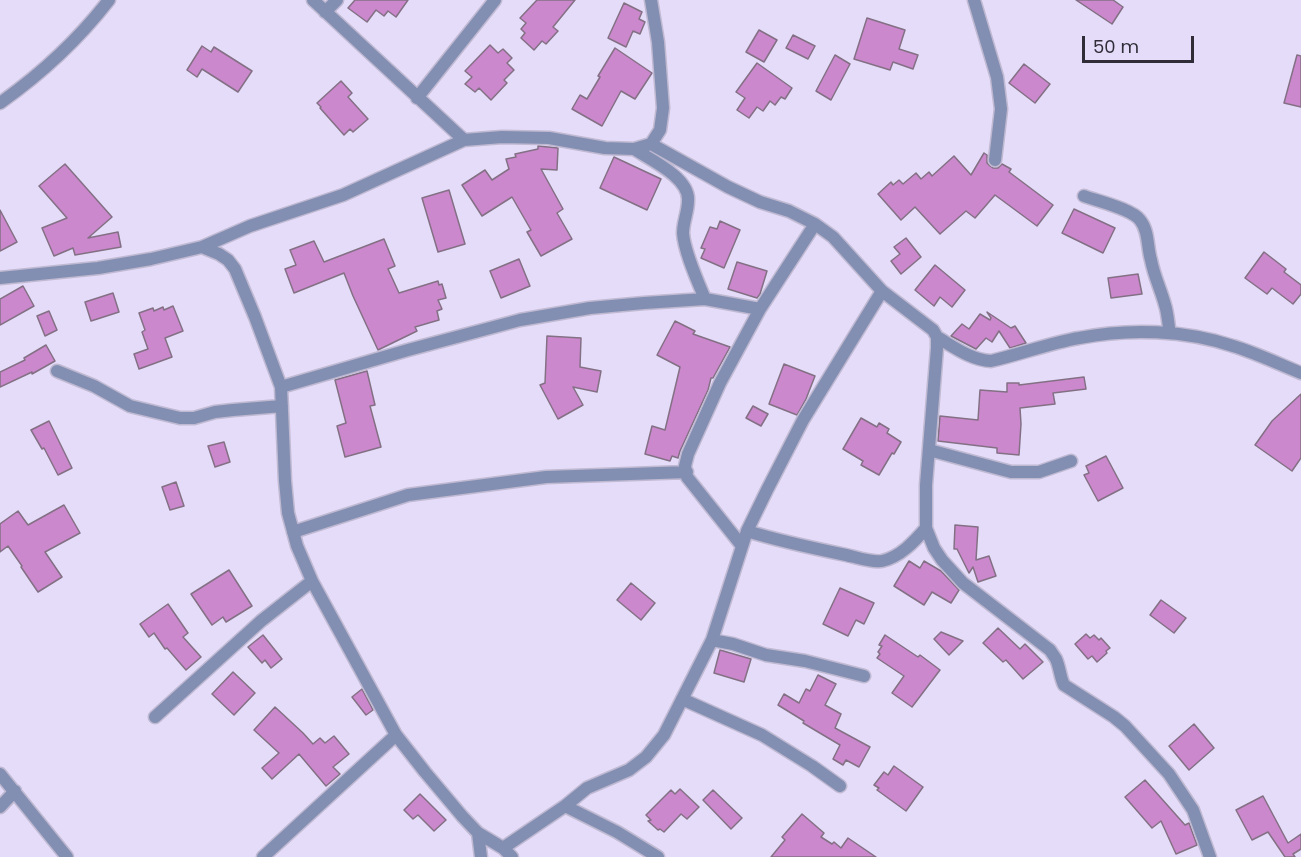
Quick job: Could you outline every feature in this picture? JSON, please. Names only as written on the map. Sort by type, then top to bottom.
[{"type":"street","points":[[0,104],[66,48],[109,0]]},
{"type":"street","points":[[313,0],[464,140]]},
{"type":"street","points":[[326,12],[337,0]]},
{"type":"street","points":[[417,98],[495,0]]},
{"type":"street","points":[[0,278],[98,268],[202,247],[250,226],[344,195],[464,140],[502,137],[549,138],[605,148],[634,149],[651,144],[660,130],[663,108],[658,42],[651,0]]},
{"type":"street","points":[[974,0],[997,77],[1001,109],[995,160]]},
{"type":"street","points":[[651,144],[728,188],[760,202],[789,211],[815,224],[833,237],[882,291],[933,330],[937,337],[937,348],[926,485],[926,528],[934,548],[963,583],[1050,650],[1056,659],[1064,685],[1125,726],[1168,774],[1193,810],[1210,857]]},
{"type":"street","points":[[634,149],[677,177],[685,186],[689,199],[683,232],[705,299]]},
{"type":"street","points":[[1084,196],[1132,213],[1144,225],[1170,333]]},
{"type":"street","points":[[742,546],[687,477],[685,466],[688,454],[720,383],[760,309],[815,224]]},
{"type":"street","points":[[202,247],[219,254],[235,269],[281,387],[288,513],[297,546],[312,581],[396,735],[432,781],[478,833],[508,853],[587,788],[629,770],[646,757],[664,735],[712,640],[747,531],[803,420],[882,291]]},
{"type":"street","points":[[281,387],[520,320],[590,308],[705,299],[760,309]]},
{"type":"street","points":[[937,337],[974,358],[991,361],[1078,338],[1118,332],[1170,333],[1234,346],[1301,373]]},
{"type":"street","points":[[57,371],[94,386],[130,406],[180,418],[194,418],[215,412],[282,406]]},
{"type":"street","points":[[929,450],[1011,472],[1039,472],[1071,461]]},
{"type":"street","points":[[293,532],[408,495],[546,477],[687,472]]},
{"type":"street","points":[[747,531],[880,561],[906,548],[926,528]]},
{"type":"street","points":[[155,717],[261,621],[312,581]]},
{"type":"street","points":[[712,640],[734,644],[766,655],[805,660],[864,676]]},
{"type":"street","points":[[682,699],[762,735],[840,786]]},
{"type":"street","points":[[263,857],[396,735]]},
{"type":"street","points":[[0,774],[67,857]]},
{"type":"street","points":[[0,807],[15,791]]},
{"type":"street","points":[[565,806],[617,832],[658,857]]},
{"type":"street","points":[[478,833],[481,857]]},
{"type":"building","points":[[355,0],[408,0],[396,17],[388,11],[384,16],[376,10],[367,22],[348,8]]},
{"type":"building","points":[[537,0],[575,0],[553,27],[558,31],[546,44],[542,41],[534,50],[521,38],[525,33],[521,29],[526,23],[520,18]]},
{"type":"building","points":[[1076,0],[1113,0],[1123,7],[1112,24]]},
{"type":"building","points":[[624,3],[642,12],[639,19],[645,22],[640,34],[633,31],[626,47],[608,38]]},
{"type":"building","points":[[867,18],[905,30],[899,49],[918,55],[913,69],[893,62],[890,70],[854,59]]},
{"type":"building","points":[[759,30],[777,40],[764,62],[746,52]]},
{"type":"building","points":[[793,35],[815,46],[808,59],[786,48]]},
{"type":"building","points":[[490,45],[498,53],[503,49],[512,58],[507,63],[514,70],[504,80],[507,83],[491,100],[479,88],[475,92],[465,84],[472,77],[465,71]]},
{"type":"building","points":[[202,46],[211,52],[214,47],[252,71],[238,92],[202,69],[197,77],[187,70]]},
{"type":"building","points":[[615,48],[652,73],[635,99],[621,91],[602,126],[572,109],[580,95],[587,99]]},
{"type":"building","points":[[835,55],[850,64],[831,100],[816,91]]},
{"type":"building","points":[[1297,55],[1301,56],[1301,107],[1284,103]]},
{"type":"building","points":[[757,63],[792,88],[785,99],[781,97],[775,105],[770,101],[763,111],[757,107],[749,118],[737,110],[745,98],[736,92]]},
{"type":"building","points":[[1024,64],[1050,84],[1035,103],[1009,83]]},
{"type":"building","points":[[341,81],[352,93],[348,97],[368,119],[353,132],[350,129],[344,135],[317,103]]},
{"type":"building","points":[[538,146],[558,148],[557,170],[541,169],[563,209],[557,213],[572,239],[541,256],[527,232],[531,230],[512,197],[482,216],[462,185],[485,170],[492,180],[509,169],[506,159],[516,157],[515,154],[538,149]]},
{"type":"building","points":[[984,153],[987,155],[987,163],[990,166],[998,168],[1002,164],[1011,169],[1009,172],[1053,205],[1037,226],[995,195],[975,218],[966,211],[940,234],[915,207],[901,220],[878,194],[891,182],[893,185],[899,180],[903,184],[916,173],[921,179],[929,172],[932,176],[954,156],[971,175]]},
{"type":"building","points":[[614,157],[661,179],[647,210],[600,188]]},
{"type":"building","points":[[65,164],[112,217],[88,238],[118,232],[121,247],[75,255],[73,248],[54,256],[42,228],[67,218],[39,186]]},
{"type":"building","points":[[449,190],[465,244],[438,252],[422,198]]},
{"type":"building","points":[[1074,209],[1115,228],[1103,253],[1062,233]]},
{"type":"building","points":[[0,210],[17,242],[0,251]]},
{"type":"building","points":[[720,221],[740,230],[724,268],[701,258],[705,249],[701,248],[710,227],[717,229]]},
{"type":"building","points":[[906,238],[921,257],[901,274],[891,261],[900,254],[894,247]]},
{"type":"building","points":[[384,239],[395,266],[388,269],[399,293],[438,281],[439,285],[442,284],[446,298],[438,300],[442,309],[437,311],[439,320],[415,327],[417,331],[378,350],[344,273],[294,293],[285,269],[296,265],[290,250],[314,241],[324,262]]},
{"type":"building","points":[[1264,252],[1286,269],[1284,272],[1301,285],[1301,294],[1293,304],[1272,288],[1267,294],[1245,278]]},
{"type":"building","points":[[519,259],[530,286],[501,298],[490,271]]},
{"type":"building","points":[[737,262],[767,271],[757,298],[728,289]]},
{"type":"building","points":[[935,265],[965,290],[952,307],[940,297],[934,306],[915,290]]},
{"type":"building","points":[[1138,274],[1142,294],[1111,298],[1108,278]]},
{"type":"building","points":[[23,286],[34,306],[0,325],[0,299]]},
{"type":"building","points":[[113,293],[119,312],[91,321],[85,302]]},
{"type":"building","points":[[173,306],[183,331],[165,338],[172,357],[139,369],[134,354],[148,349],[139,313],[153,308],[154,311],[163,307],[164,310]]},
{"type":"building","points":[[49,311],[57,330],[45,336],[37,316]]},
{"type":"building","points":[[987,312],[1011,328],[1015,326],[1026,343],[1010,348],[999,331],[992,342],[986,338],[976,349],[951,336],[962,324],[969,329],[980,314],[990,320]]},
{"type":"building","points":[[675,321],[695,331],[693,334],[730,347],[711,378],[708,390],[678,458],[672,456],[670,461],[645,454],[652,426],[665,430],[680,367],[657,355]]},
{"type":"building","points":[[547,336],[581,338],[580,367],[601,371],[597,392],[573,387],[583,405],[558,419],[540,385],[545,383]]},
{"type":"building","points":[[46,345],[55,361],[32,374],[32,372],[0,387],[0,372],[25,360],[24,358]]},
{"type":"building","points":[[784,364],[815,376],[797,415],[769,404]]},
{"type":"building","points":[[367,371],[375,405],[370,406],[381,447],[345,457],[337,426],[346,423],[335,380]]},
{"type":"building","points":[[1084,377],[1086,389],[1053,393],[1055,404],[1020,408],[1019,455],[997,453],[997,448],[938,441],[940,416],[978,420],[980,390],[1007,392],[1007,383],[1019,383],[1019,385]]},
{"type":"building","points":[[1301,394],[1301,458],[1292,471],[1255,445],[1272,421]]},
{"type":"building","points":[[753,406],[768,414],[761,426],[746,418]]},
{"type":"building","points":[[861,418],[877,427],[879,423],[889,429],[887,433],[901,442],[879,475],[861,465],[863,461],[843,449]]},
{"type":"building","points":[[49,421],[72,468],[58,475],[44,448],[42,449],[31,430]]},
{"type":"building","points":[[224,442],[230,462],[215,467],[208,446]]},
{"type":"building","points":[[1106,456],[1123,488],[1098,501],[1084,475],[1089,473],[1086,466]]},
{"type":"building","points":[[176,482],[184,506],[170,510],[162,487]]},
{"type":"building","points":[[64,505],[80,533],[45,552],[62,577],[38,592],[8,546],[0,552],[0,524],[18,511],[28,525]]},
{"type":"building","points":[[955,525],[978,527],[976,560],[989,556],[996,576],[978,582],[973,567],[969,573],[957,549],[954,549]]},
{"type":"building","points":[[909,561],[920,568],[924,561],[941,571],[959,590],[951,603],[932,592],[924,605],[894,586]]},
{"type":"building","points":[[229,570],[252,606],[226,622],[223,617],[212,625],[191,594]]},
{"type":"building","points":[[631,583],[655,603],[641,620],[617,600]]},
{"type":"building","points":[[840,588],[874,603],[864,624],[856,620],[848,636],[823,624]]},
{"type":"building","points":[[1161,600],[1186,618],[1174,633],[1150,615]]},
{"type":"building","points":[[168,604],[188,633],[183,637],[201,657],[186,670],[167,648],[165,649],[154,633],[149,637],[140,624]]},
{"type":"building","points":[[998,628],[1020,649],[1025,644],[1043,662],[1023,679],[1006,660],[1003,662],[983,643]]},
{"type":"building","points":[[941,632],[963,641],[949,655],[934,639]]},
{"type":"building","points":[[1086,634],[1090,638],[1094,635],[1099,640],[1101,638],[1110,648],[1097,662],[1092,656],[1088,659],[1075,644]]},
{"type":"building","points":[[263,635],[282,659],[271,668],[265,660],[262,663],[248,647]]},
{"type":"building","points":[[885,635],[918,657],[920,655],[940,670],[912,707],[892,693],[904,676],[877,658],[882,646],[879,645]]},
{"type":"building","points":[[720,650],[751,659],[744,682],[714,673]]},
{"type":"building","points":[[233,672],[255,693],[234,715],[212,694]]},
{"type":"building","points":[[818,675],[836,684],[825,705],[841,714],[835,728],[870,747],[859,767],[846,760],[843,765],[833,759],[840,745],[778,705],[784,694],[799,703],[806,689],[810,691]]},
{"type":"building","points":[[362,689],[373,710],[366,715],[352,697]]},
{"type":"building","points":[[275,707],[313,744],[320,738],[325,743],[334,736],[349,754],[333,767],[340,774],[326,786],[299,754],[272,779],[262,768],[279,753],[254,730]]},
{"type":"building","points":[[1194,724],[1214,748],[1189,770],[1169,746]]},
{"type":"building","points":[[894,766],[923,787],[906,811],[877,790],[879,788],[874,785],[884,772],[888,775]]},
{"type":"building","points":[[1145,780],[1185,825],[1189,823],[1197,845],[1176,854],[1161,821],[1152,828],[1125,797]]},
{"type":"building","points":[[680,789],[699,807],[687,819],[681,814],[664,832],[658,830],[648,821],[651,820],[646,815],[671,790],[675,794]]},
{"type":"building","points":[[713,790],[742,818],[731,829],[703,800]]},
{"type":"building","points":[[420,794],[446,820],[434,831],[418,815],[413,819],[404,810]]},
{"type":"building","points":[[1263,796],[1288,843],[1301,834],[1301,849],[1293,854],[1295,857],[1285,857],[1268,832],[1252,840],[1236,810]]},
{"type":"building","points":[[802,814],[824,833],[821,837],[832,844],[834,842],[841,848],[848,838],[876,857],[771,857],[785,840],[782,837]]}]
